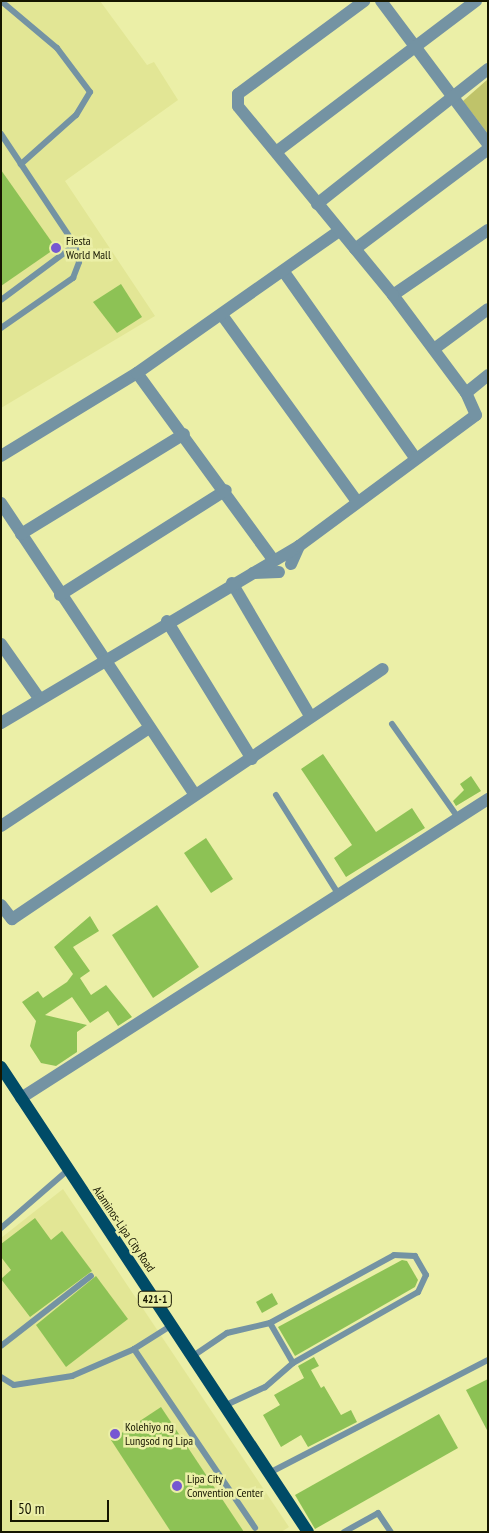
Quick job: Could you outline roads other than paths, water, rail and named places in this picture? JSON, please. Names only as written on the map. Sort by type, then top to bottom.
[{"type":"main road","name":"Alaminos-Lipa City Road","points":[[1,1067],[226,1405],[308,1532]]},
{"type":"street","points":[[381,1],[450,98],[488,144]]},
{"type":"street","points":[[276,152],[476,1]]},
{"type":"street","points":[[1,723],[102,660],[232,583],[253,573],[272,558],[299,546],[356,500],[476,415],[466,393],[393,295],[238,106],[238,94],[362,2]]},
{"type":"street","points":[[317,204],[488,69]]},
{"type":"street","points":[[355,248],[488,149]]},
{"type":"street","points":[[393,295],[488,230]]},
{"type":"street","points":[[1,456],[137,373],[284,272],[339,231]]},
{"type":"street","points":[[284,272],[415,458]]},
{"type":"street","points":[[434,349],[488,309]]},
{"type":"street","points":[[222,315],[356,500]]},
{"type":"street","points":[[137,373],[226,490],[272,558]]},
{"type":"street","points":[[466,393],[488,375]]},
{"type":"street","points":[[21,534],[184,434]]},
{"type":"street","points":[[60,595],[226,490]]},
{"type":"street","points":[[1,503],[102,660],[194,794]]},
{"type":"street","points":[[291,564],[299,546]]},
{"type":"street","points":[[253,573],[279,572]]},
{"type":"street","points":[[232,583],[310,716]]},
{"type":"street","points":[[168,621],[252,759]]},
{"type":"street","points":[[1,644],[39,698]]},
{"type":"street","points":[[1,905],[12,919],[194,794],[252,759],[310,716],[382,669]]},
{"type":"street","points":[[1,826],[149,728]]},
{"type":"street","points":[[21,1098],[340,896],[488,799]]},
{"type":"lane","points":[[1,1],[57,48],[90,92],[76,115],[21,164]]},
{"type":"lane","points":[[1,134],[75,245],[78,262],[73,278],[1,328]]},
{"type":"lane","points":[[1,300],[75,245]]},
{"type":"lane","points":[[392,724],[459,819]]},
{"type":"lane","points":[[276,795],[340,896]]},
{"type":"lane","points":[[1,1228],[68,1170]]},
{"type":"lane","points":[[193,1356],[227,1333],[270,1323],[394,1255],[415,1256],[426,1275],[423,1288],[293,1363],[265,1387],[226,1405]]},
{"type":"lane","points":[[1,1346],[91,1276]]},
{"type":"lane","points":[[270,1323],[293,1363]]},
{"type":"lane","points":[[1,1377],[14,1385],[72,1376],[134,1349],[172,1325]]},
{"type":"lane","points":[[134,1349],[255,1528]]},
{"type":"lane","points":[[269,1473],[488,1360]]},
{"type":"lane","points":[[344,1532],[378,1513],[391,1532]]},
{"type":"place","name":"Fiesta World Mall","points":[[56,248]]},
{"type":"place","name":"Kolehiyo ng Lungsod ng Lipa","points":[[115,1434]]},
{"type":"place","name":"Lipa City Convention Center","points":[[177,1486]]}]
